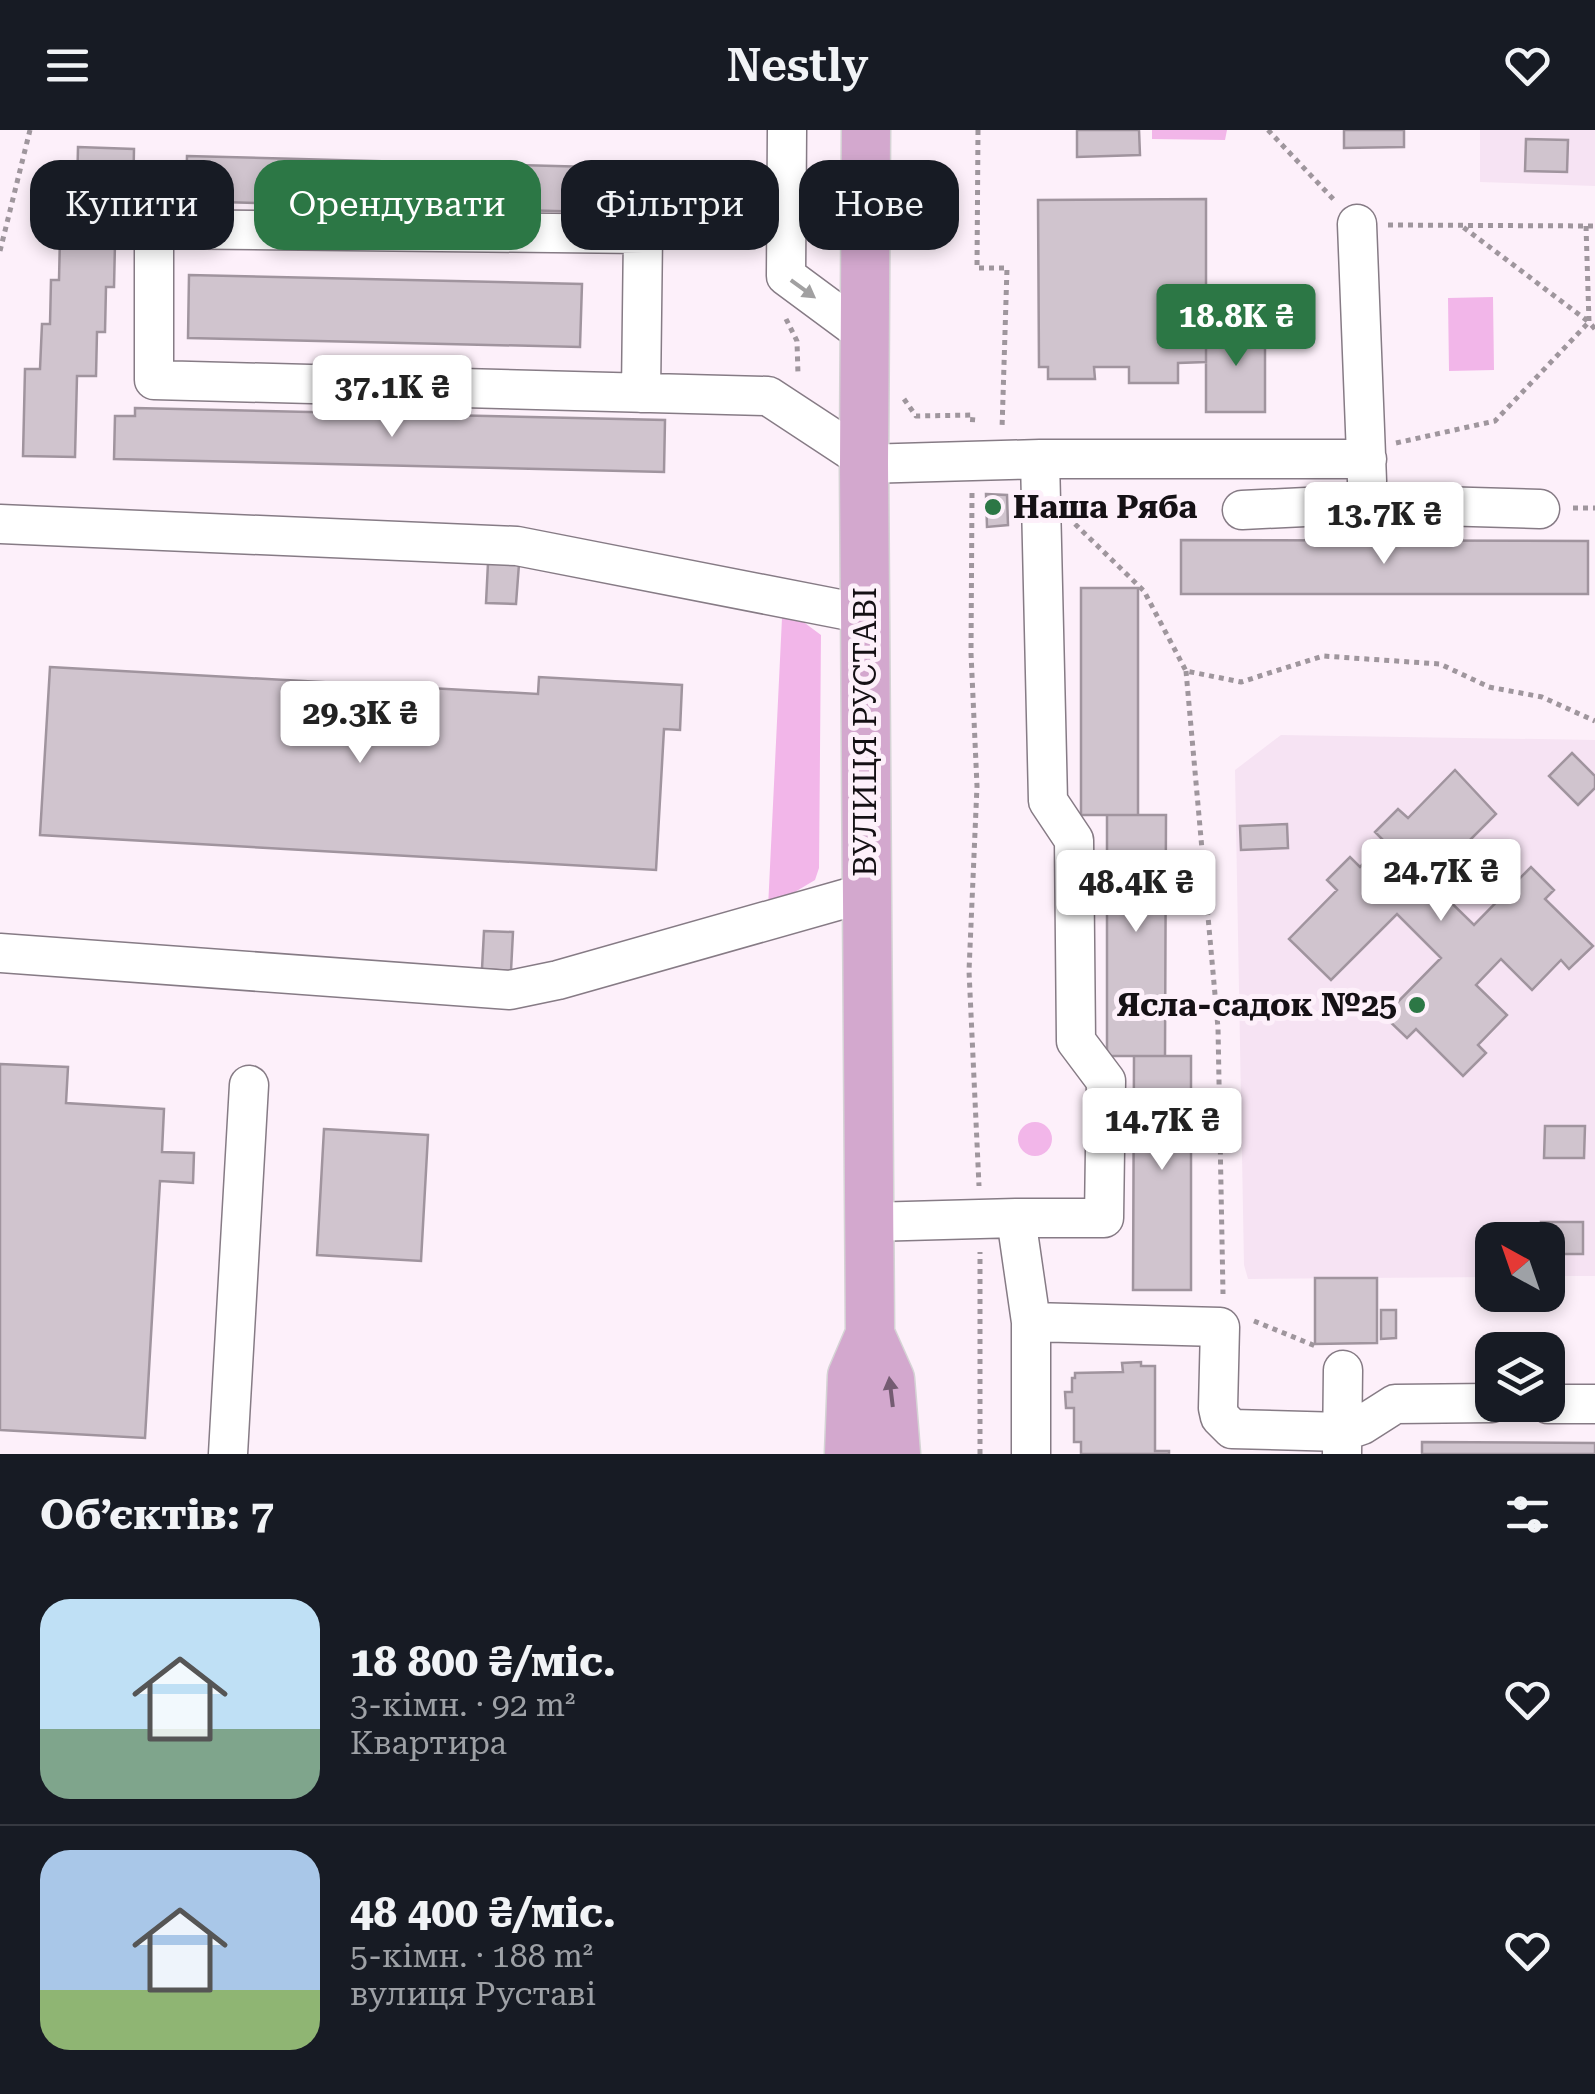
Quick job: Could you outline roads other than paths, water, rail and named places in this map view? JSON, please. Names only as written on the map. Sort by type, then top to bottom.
[{"type":"main road","name":"ВУЛИЦЯ РУСТАВІ","points":[[866,130],[863,332],[870,1334]]},
{"type":"main road","points":[[849,1454],[850,1388],[870,1334]]},
{"type":"main road","points":[[870,1334],[890,1378],[896,1454]]},
{"type":"lane","points":[[787,130],[786,276],[863,332]]},
{"type":"lane","points":[[1356,224],[1367,504]]},
{"type":"lane","points":[[641,393],[643,234],[154,229],[154,380],[641,393],[768,396],[864,461],[972,462],[1042,476],[1367,452]]},
{"type":"lane","points":[[870,1222],[1104,1218],[1106,1080],[1076,1041],[1074,840],[1048,801],[1042,476]]},
{"type":"lane","points":[[1242,510],[1367,504],[1540,509]]},
{"type":"lane","points":[[0,524],[517,546],[865,614]]},
{"type":"lane","points":[[0,953],[510,990],[558,980],[865,893]]},
{"type":"lane","points":[[228,1454],[249,1085]]},
{"type":"lane","points":[[998,1219],[1031,1322],[1030,1454]]},
{"type":"lane","points":[[1031,1322],[1221,1318],[1218,1408],[1225,1424],[1241,1431],[1342,1443],[1395,1404],[1475,1403]]},
{"type":"lane","points":[[1342,1443],[1343,1370]]},
{"type":"lane","points":[[1565,1404],[1595,1404]]},
{"type":"place","name":"Наша Ряба","points":[[993,507]]},
{"type":"place","name":"Ясла-садок №25","points":[[1417,1005]]}]
